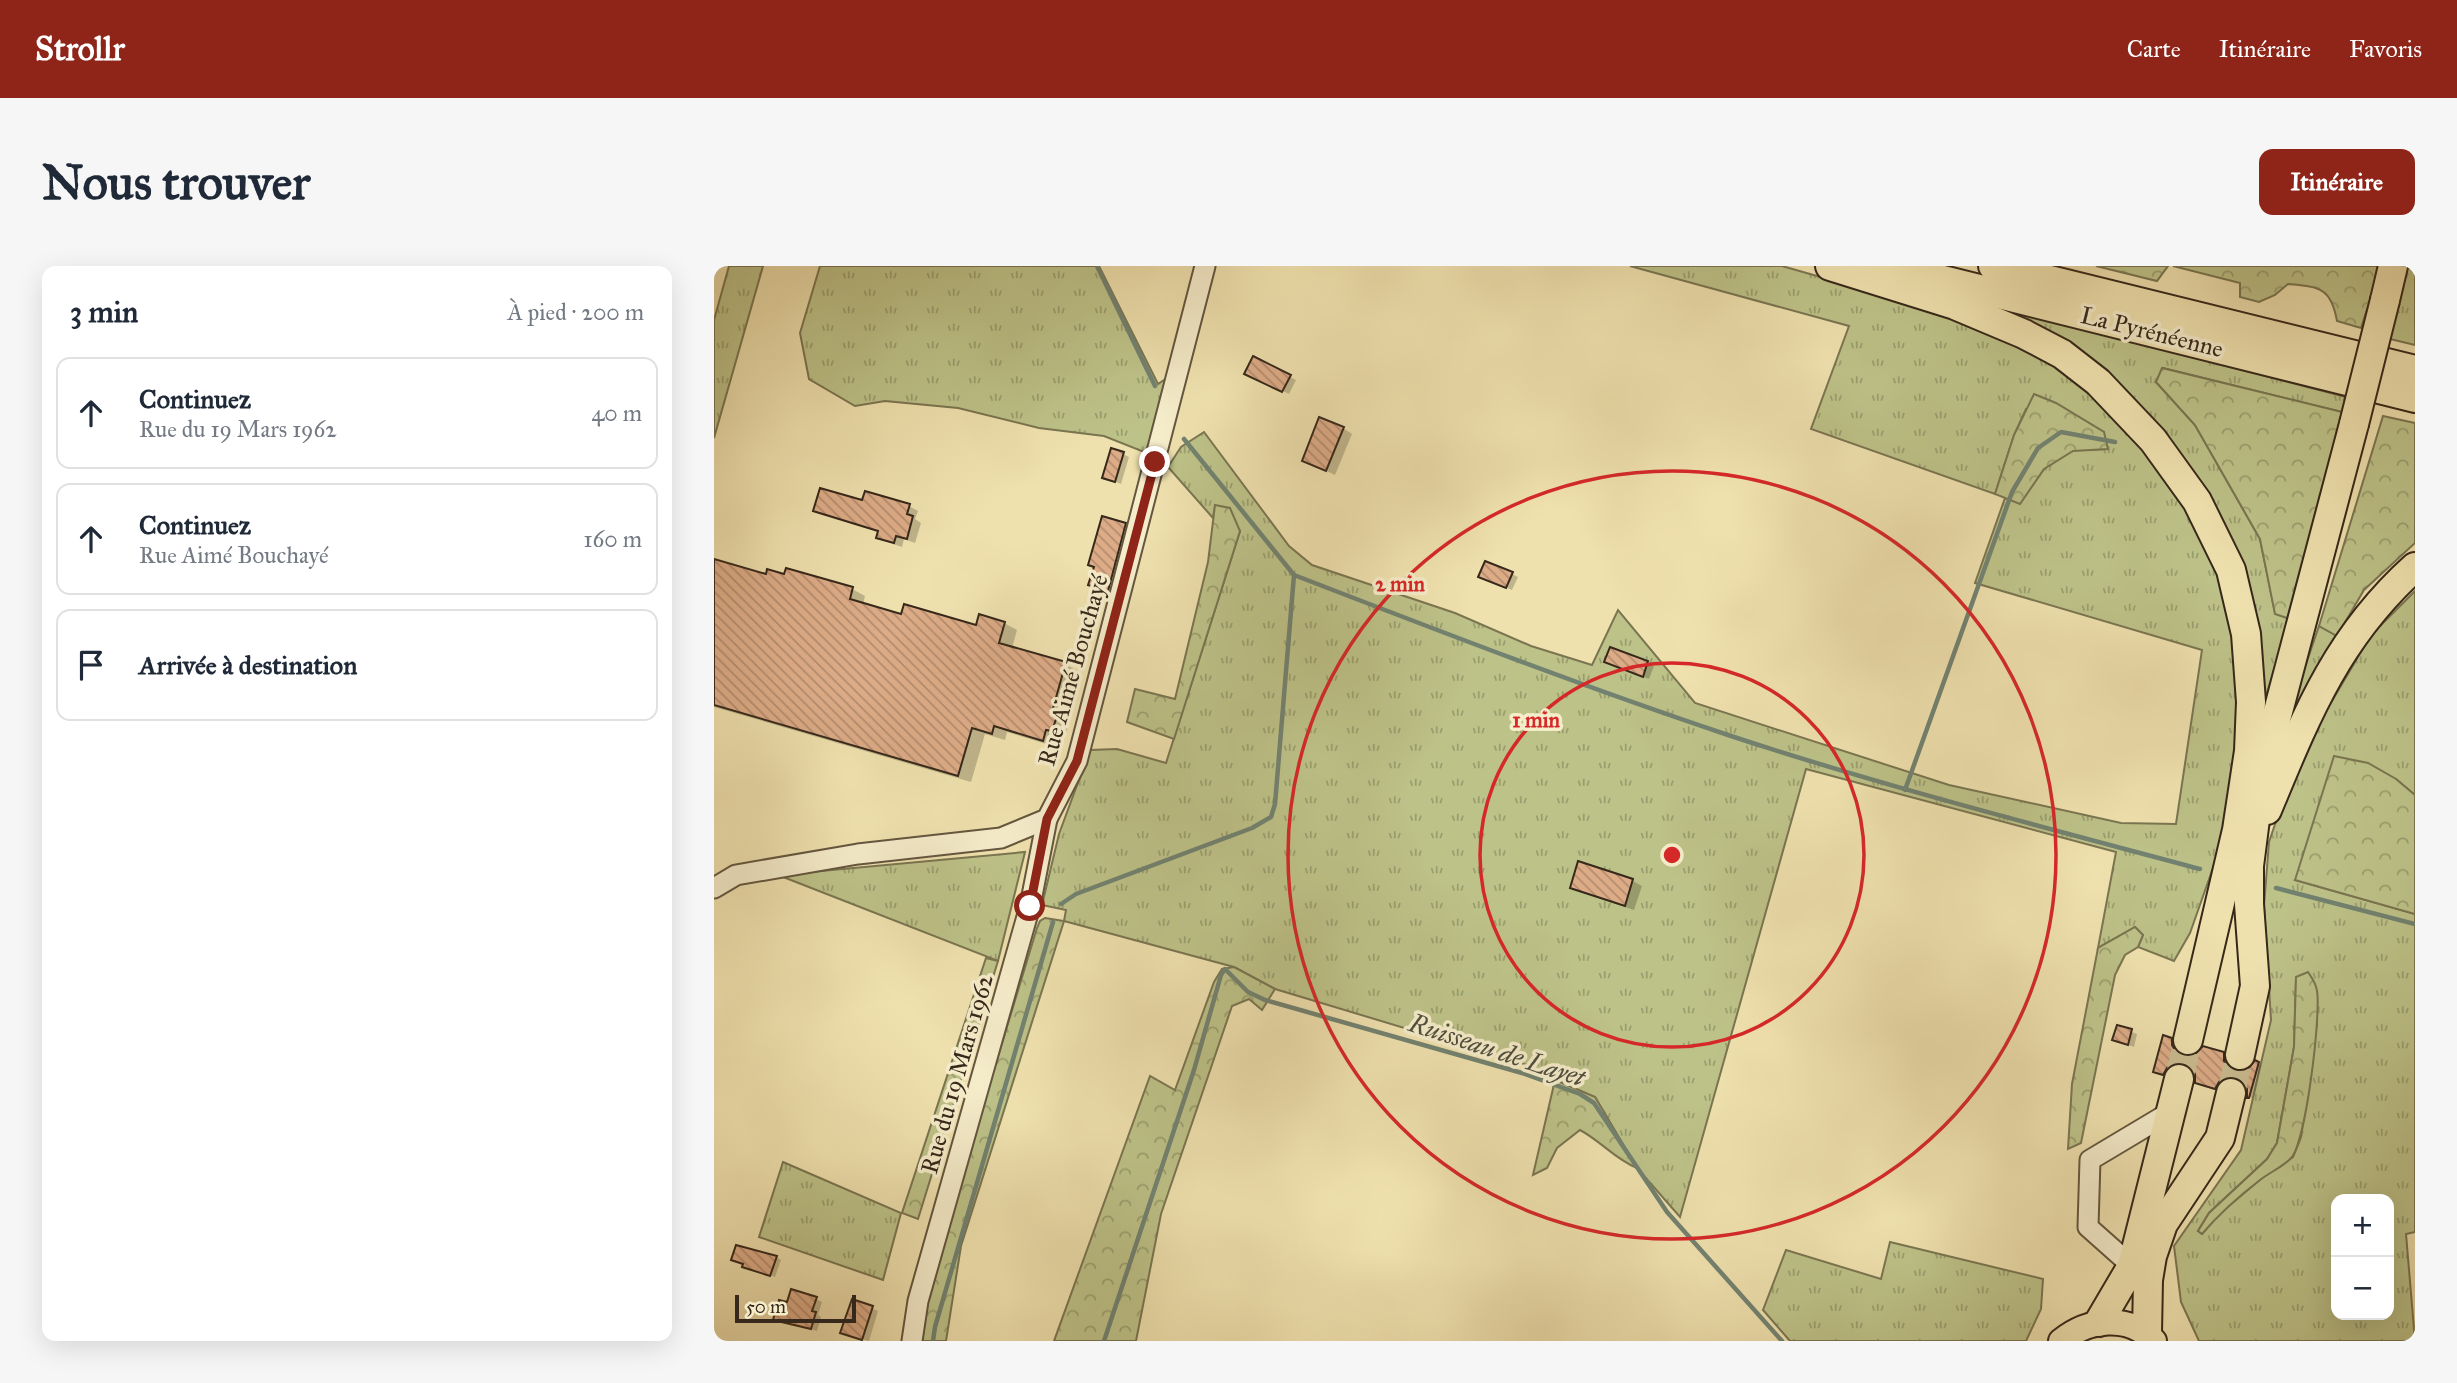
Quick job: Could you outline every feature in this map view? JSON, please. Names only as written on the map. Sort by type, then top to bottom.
[{"type":"highway","points":[[1830,266],[1955,305],[2024,334],[2062,354],[2098,382],[2153,440],[2197,501],[2231,570],[2246,634],[2252,702],[2245,836],[2255,986],[2240,1055]]},
{"type":"highway","name":"La Pyrénéenne","points":[[1888,266],[2415,398]]},
{"type":"highway","name":"La Pyrénéenne","points":[[1993,266],[2415,370]]},
{"type":"highway","points":[[2188,1040],[2260,780],[2393,266]]},
{"type":"highway","points":[[2321,347],[2353,341],[2415,353]]},
{"type":"highway","points":[[2245,836],[2308,710],[2348,641],[2371,610],[2415,567]]},
{"type":"highway","points":[[2099,1322],[2132,1266],[2179,1079]]},
{"type":"highway","points":[[2150,1337],[2148,1280],[2152,1256],[2163,1224],[2220,1138],[2231,1093]]},
{"type":"main road","points":[[2061,1341],[2075,1331],[2099,1322],[2125,1324],[2150,1337]]},
{"type":"street","name":"Rue Aimé Bouchayé","points":[[1047,819],[1077,761],[1205,266]]},
{"type":"street","points":[[714,888],[736,875],[844,856],[1001,838],[1047,819]]},
{"type":"street","name":"Rue du 19 Mars 1962","points":[[912,1341],[918,1301],[1030,906],[1047,819]]},
{"type":"street","points":[[2132,1266],[2088,1227],[2090,1160],[2172,1111]]},
{"type":"green space","points":[[729,266],[763,266],[714,438],[714,320]]},
{"type":"green space","points":[[820,266],[1099,266],[1158,384],[1167,378],[1149,454],[1104,436],[1039,428],[958,408],[885,401],[855,406],[809,379],[800,333]]},
{"type":"green space","points":[[1630,266],[1782,266],[1954,315],[2059,366],[2104,401],[2134,434],[2181,502],[2217,569],[2235,639],[2241,720],[2236,791],[2220,848],[2190,933],[2174,961],[2138,947],[2143,935],[2135,927],[2098,948],[2116,852],[1806,769],[1680,1217],[1637,1168],[1595,1097],[1527,1065],[1275,989],[1234,967],[1064,921],[1066,910],[1042,905],[1059,834],[1090,750],[1117,749],[1166,763],[1240,531],[1215,506],[1213,518],[1168,467],[1181,447],[1204,432],[1289,546],[1312,565],[1455,613],[1531,646],[1592,665],[1618,610],[1695,703],[1949,785],[2121,823],[2176,824],[2202,650],[1975,583],[2005,498],[2020,503],[2044,469],[2073,450],[2107,449],[2026,409],[2014,435],[1995,494],[1811,429],[1849,326]]},
{"type":"green space","points":[[2096,266],[2168,266],[2157,281]]},
{"type":"green space","points":[[2173,266],[2381,266],[2361,328],[2337,321],[2331,301],[2316,288],[2288,284],[2275,295],[2259,302],[2240,297],[2240,283]]},
{"type":"green space","points":[[2408,266],[2415,266],[2415,345],[2390,339]]},
{"type":"green space","points":[[1998,307],[2346,397],[2342,412],[2163,368],[2156,382],[2195,425],[2260,539],[2275,613],[2290,619],[2265,699],[2259,698],[2251,620],[2159,437],[1996,311]]},
{"type":"green space","points":[[2162,368],[2342,412],[2290,619],[2275,614],[2260,539],[2195,425],[2156,382]]},
{"type":"green space","points":[[2034,394],[2056,403],[2104,432],[2108,449],[2073,451],[2044,469],[2020,504],[1995,494],[2014,435]]},
{"type":"green space","points":[[2383,416],[2415,423],[2415,543],[2364,590],[2337,636],[2319,626]]},
{"type":"green space","points":[[1215,505],[1230,508],[1240,531],[1174,739],[1127,722],[1135,689],[1175,699],[1208,562]]},
{"type":"green space","points":[[2415,591],[2415,795],[2396,779],[2295,880],[2415,914],[2415,1232],[2406,1234],[2415,1341],[2199,1341],[2181,1302],[2174,1246],[2241,1150],[2271,1020],[2264,906],[2269,842],[2287,789],[2307,743],[2371,635]],"holes":[[[2296,977],[2317,1024],[2301,1137],[2293,1157],[2262,1178],[2217,1216],[2202,1234],[2198,1231],[2209,1213],[2267,1159],[2277,1143],[2294,1047]]]},
{"type":"green space","points":[[2319,626],[2337,636],[2298,711],[2291,708]]},
{"type":"green space","points":[[2334,756],[2368,763],[2396,779],[2415,795],[2415,914],[2295,880]]},
{"type":"green space","points":[[1025,852],[998,961],[778,875]]},
{"type":"green space","points":[[1045,918],[1064,921],[961,1246],[946,1341],[918,1341],[924,1300],[1037,928]]},
{"type":"green space","points":[[2135,927],[2143,935],[2138,947],[2125,955],[2115,975],[2081,1143],[2068,1149],[2072,1084],[2098,948]]},
{"type":"green space","points":[[986,958],[998,961],[918,1219],[902,1213]]},
{"type":"green space","points":[[1234,967],[1275,989],[1262,1010],[1249,999],[1232,1006],[1161,1214],[1136,1341],[1054,1341],[1150,1076],[1175,1090],[1214,982],[1222,969]]},
{"type":"green space","points":[[2308,972],[2317,991],[2317,1025],[2307,1105],[2297,1148],[2288,1161],[2244,1192],[2202,1234],[2198,1231],[2209,1213],[2267,1159],[2277,1143],[2294,1047],[2296,977]]},
{"type":"green space","points":[[1555,1080],[1595,1097],[1637,1168],[1580,1130],[1557,1148],[1547,1168],[1533,1175]]},
{"type":"green space","points":[[783,1162],[901,1213],[883,1280],[759,1237]]},
{"type":"green space","points":[[1890,1242],[2043,1279],[2041,1309],[2026,1341],[1790,1341],[1763,1310],[1786,1250],[1881,1279]]},
{"type":"building","points":[[1253,356],[1291,375],[1282,392],[1244,374]]},
{"type":"building","points":[[1319,417],[1344,427],[1326,471],[1302,461]]},
{"type":"building","points":[[1111,448],[1124,452],[1115,482],[1102,478]]},
{"type":"building","points":[[820,488],[862,500],[865,491],[910,504],[907,514],[913,516],[907,539],[896,536],[894,543],[876,538],[878,531],[813,511]]},
{"type":"building","points":[[1102,516],[1126,523],[1108,591],[1088,585],[1094,567],[1088,565]]},
{"type":"building","points":[[714,559],[766,574],[767,569],[784,574],[786,568],[853,587],[850,599],[901,614],[904,604],[976,625],[979,614],[1005,622],[999,643],[1066,662],[1052,712],[1058,713],[1052,731],[1046,730],[1043,741],[994,726],[992,734],[972,728],[958,776],[714,705]]},
{"type":"building","points":[[1485,561],[1513,572],[1506,588],[1478,577]]},
{"type":"building","points":[[1610,647],[1648,661],[1643,677],[1604,662]]},
{"type":"building","points":[[1578,861],[1633,879],[1625,906],[1570,888]]},
{"type":"building","points":[[2117,1025],[2132,1029],[2128,1045],[2112,1040]]},
{"type":"building","points":[[2163,1035],[2172,1038],[2176,1052],[2184,1056],[2193,1056],[2203,1046],[2224,1052],[2224,1061],[2229,1068],[2236,1071],[2246,1071],[2255,1060],[2259,1062],[2249,1098],[2243,1082],[2236,1077],[2226,1077],[2215,1089],[2195,1083],[2195,1074],[2184,1063],[2174,1063],[2163,1075],[2153,1072]]},
{"type":"building","points":[[736,1245],[777,1256],[770,1276],[742,1267],[743,1264],[731,1260]]},
{"type":"building","points":[[791,1289],[817,1297],[812,1311],[816,1312],[811,1329],[773,1320],[779,1300],[787,1302]]},
{"type":"building","points":[[852,1299],[873,1306],[862,1340],[840,1333]]},
{"type":"waterway","name":"Ruisseau de Layet","points":[[1097,266],[1155,386]]},
{"type":"waterway","points":[[1905,790],[2012,492],[2038,448],[2061,432],[2115,442]]},
{"type":"waterway","name":"Ruisseau de Layet","points":[[1184,439],[1294,575]]},
{"type":"waterway","points":[[1294,575],[1566,678],[1789,755],[2200,869]]},
{"type":"waterway","points":[[1061,904],[1076,894],[1252,828],[1271,817],[1275,804],[1294,575]]},
{"type":"waterway","points":[[2276,888],[2415,924]]},
{"type":"waterway","points":[[933,1341],[1053,922]]},
{"type":"waterway","name":"Ruisseau de Layet","points":[[1104,1341],[1225,969],[1248,992],[1265,1000],[1522,1073],[1580,1094],[1594,1103],[1667,1212],[1782,1341]]},
{"type":"tunnel","points":[[2179,1079],[2188,1040]]},
{"type":"tunnel","points":[[2231,1093],[2240,1055]]},
{"type":"route","points":[[1030,906],[1047,819],[1077,761],[1155,462]]}]
